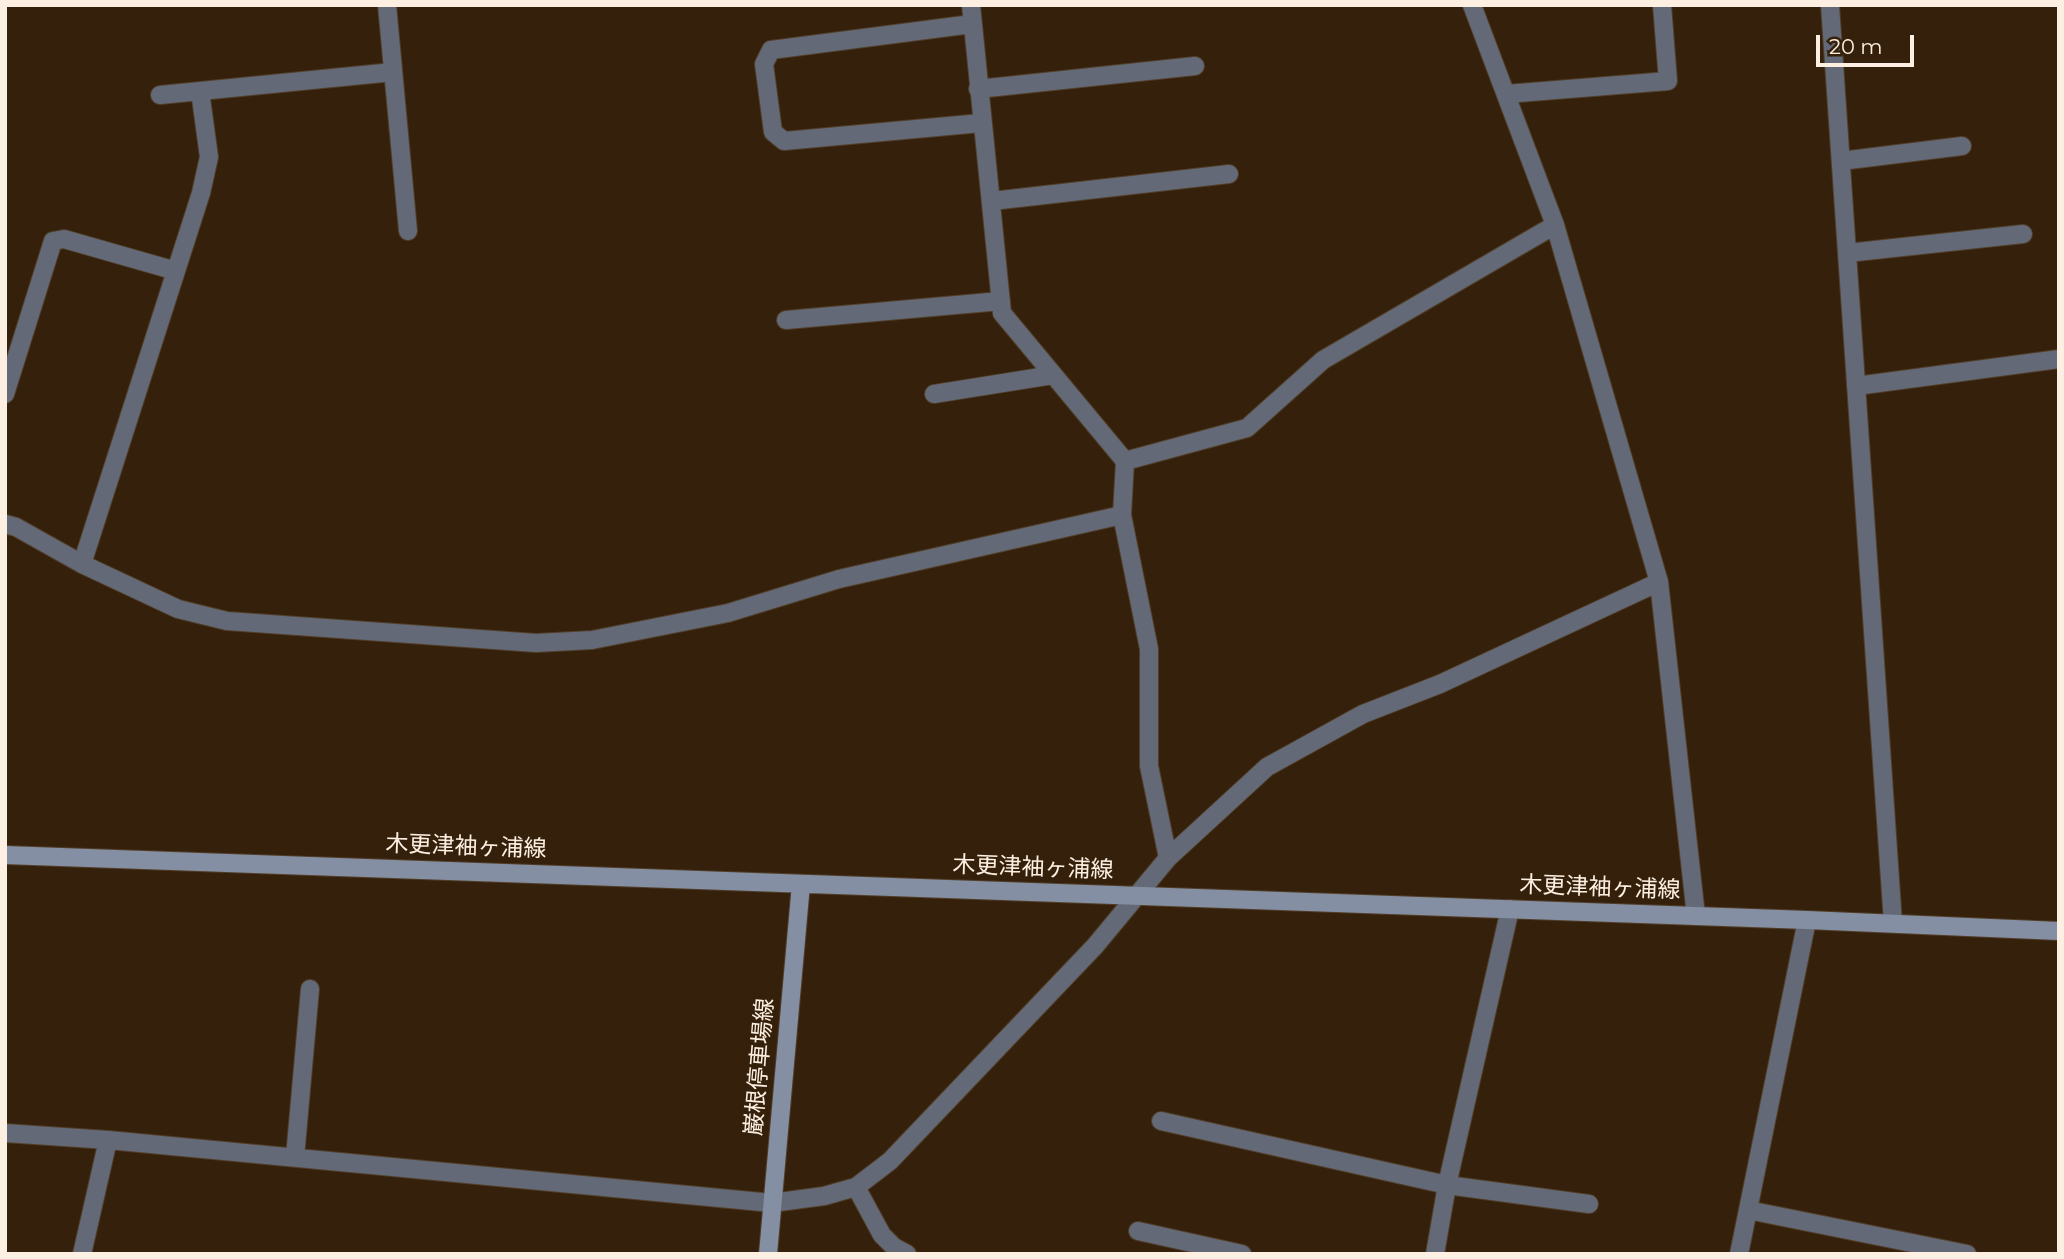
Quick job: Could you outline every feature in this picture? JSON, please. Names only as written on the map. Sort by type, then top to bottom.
[{"type":"main road","name":"木更津袖ヶ浦線","points":[[5,855],[2059,931]]},
{"type":"main road","name":"巌根停車場線","points":[[768,1254],[801,884]]},
{"type":"street","points":[[387,5],[408,231]]},
{"type":"street","points":[[971,5],[1002,313],[1125,461],[1122,515],[1149,649],[1149,766],[1168,858]]},
{"type":"street","points":[[1472,5],[1555,225],[1659,582],[1696,916]]},
{"type":"street","points":[[1506,94],[1668,81],[1662,5]]},
{"type":"street","points":[[1830,5],[1893,923]]},
{"type":"street","points":[[972,24],[771,50],[764,64],[773,132],[784,141],[982,122]]},
{"type":"street","points":[[978,89],[1195,66]]},
{"type":"street","points":[[160,95],[393,72]]},
{"type":"street","points":[[82,564],[201,193],[209,157],[200,91]]},
{"type":"street","points":[[1841,161],[1962,145]]},
{"type":"street","points":[[992,201],[1229,174]]},
{"type":"street","points":[[1125,461],[1247,428],[1323,360],[1555,225]]},
{"type":"street","points":[[1847,253],[2023,234]]},
{"type":"street","points":[[5,394],[53,241],[64,239],[176,271]]},
{"type":"street","points":[[786,320],[1001,301]]},
{"type":"street","points":[[1856,386],[2059,359]]},
{"type":"street","points":[[934,394],[1053,375]]},
{"type":"street","points":[[5,524],[16,527],[82,564],[178,609],[227,621],[536,643],[592,640],[728,613],[839,579],[1122,515]]},
{"type":"street","points":[[5,1133],[295,1157],[772,1203],[824,1196],[856,1187],[890,1161],[1095,946],[1168,858],[1267,767],[1363,714],[1440,684],[1659,582]]},
{"type":"street","points":[[1435,1254],[1447,1185],[1510,909]]},
{"type":"street","points":[[1739,1254],[1807,920]]},
{"type":"street","points":[[295,1157],[310,989]]},
{"type":"street","points":[[1161,1121],[1447,1185],[1589,1204]]},
{"type":"street","points":[[82,1254],[108,1140]]},
{"type":"street","points":[[856,1187],[882,1235],[894,1247],[907,1254]]},
{"type":"street","points":[[1748,1210],[1967,1254]]},
{"type":"street","points":[[1138,1231],[1242,1254]]}]
